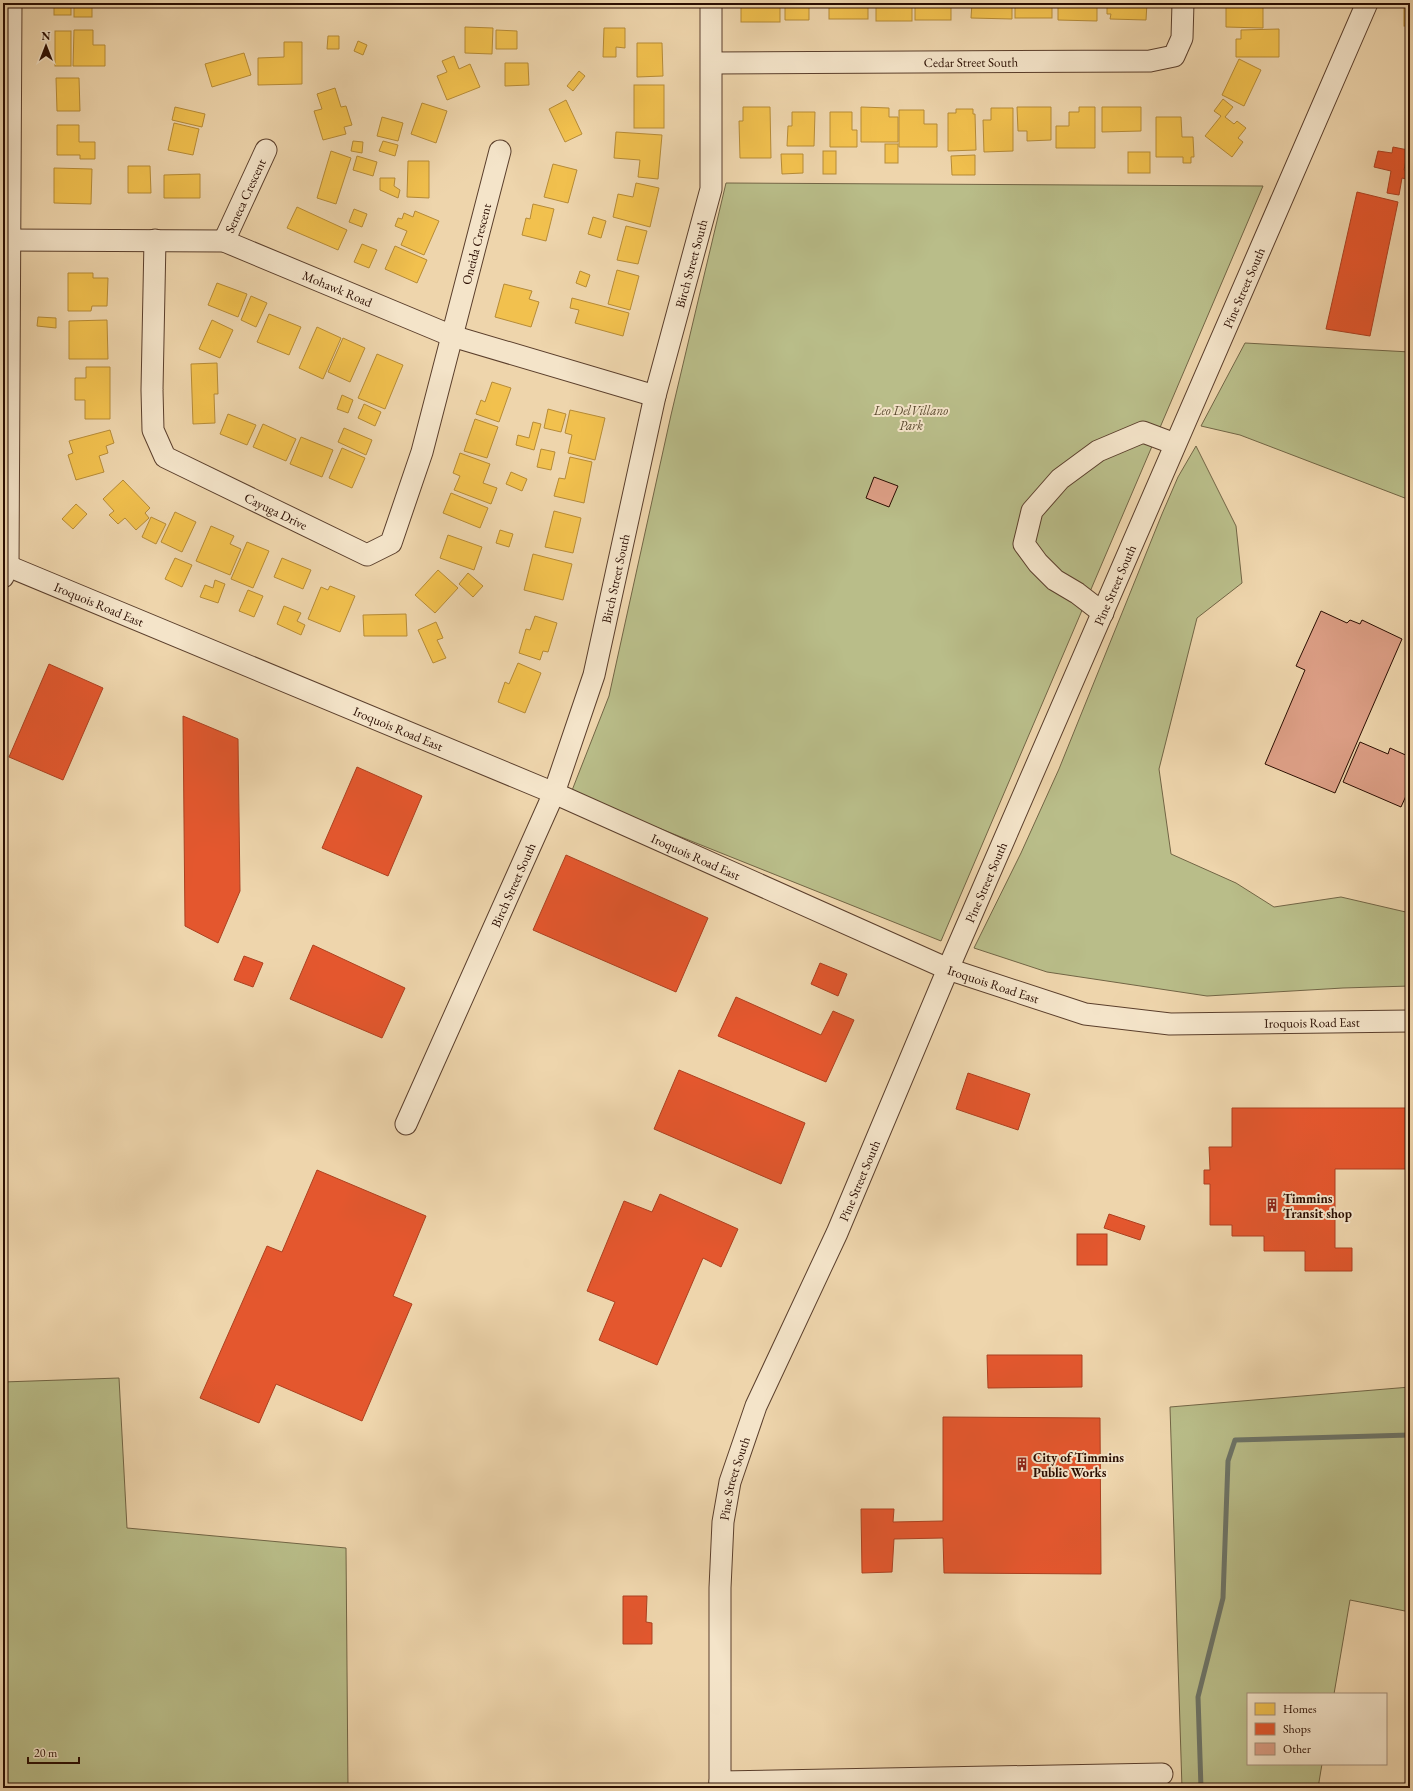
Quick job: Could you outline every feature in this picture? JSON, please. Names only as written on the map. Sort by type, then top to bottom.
[{"type":"street","points":[[5,569],[7,240],[11,3]]},
{"type":"street","name":"Birch Street South","points":[[406,1124],[554,793],[594,674],[655,396],[711,189],[711,3]]},
{"type":"street","name":"Cedar Street South","points":[[712,63],[1150,61],[1174,56],[1182,38],[1183,3]]},
{"type":"street","name":"Pine Street South","points":[[720,1785],[720,1588],[723,1522],[730,1482],[756,1406],[837,1233],[948,969],[1367,3]]},
{"type":"street","name":"Seneca Crescent","points":[[224,241],[266,150]]},
{"type":"street","name":"Oneida Crescent","points":[[452,336],[500,151]]},
{"type":"street","name":"Mohawk Road","points":[[7,240],[224,241],[452,336],[655,396]]},
{"type":"street","name":"Cayuga Drive","points":[[155,240],[152,390],[153,430],[165,457],[366,555],[392,543],[422,452],[452,336]]},
{"type":"street","points":[[1103,613],[1077,593],[1055,580],[1038,563],[1024,544],[1032,511],[1060,479],[1098,450],[1143,432],[1175,444]]},
{"type":"street","name":"Iroquois Road East","points":[[5,569],[554,793],[948,969],[1085,1014],[1163,1023],[1410,1020]]},
{"type":"street","points":[[720,1785],[1162,1774]]},
{"type":"green space","name":"Leo DelVillano Park","points":[[726,183],[1263,186],[941,941],[571,793],[609,696],[671,415]]},
{"type":"green space","points":[[1245,343],[1410,352],[1410,500],[1240,435],[1201,426]]},
{"type":"green space","points":[[1196,446],[1236,526],[1242,583],[1197,618],[1159,769],[1171,854],[1236,883],[1274,907],[1341,897],[1410,913],[1410,986],[1343,988],[1207,996],[1047,972],[974,948],[1021,853],[1059,769],[1162,514],[1178,477]]},
{"type":"green space","points":[[119,1378],[127,1528],[346,1548],[348,1788],[3,1788],[3,1382]]},
{"type":"green space","points":[[1410,1387],[1410,1612],[1350,1600],[1334,1693],[1247,1693],[1247,1765],[1322,1765],[1318,1788],[1182,1788],[1170,1407]]},
{"type":"building: Homes","points":[[54,3],[71,3],[71,15],[54,15]]},
{"type":"building: Homes","points":[[74,3],[92,3],[92,17],[74,17]]},
{"type":"building: Homes","points":[[741,3],[780,3],[780,22],[741,22]]},
{"type":"building: Homes","points":[[785,3],[821,3],[821,5],[809,5],[809,20],[785,20]]},
{"type":"building: Homes","points":[[829,3],[868,3],[868,19],[829,19]]},
{"type":"building: Homes","points":[[876,3],[912,3],[912,21],[876,21]]},
{"type":"building: Homes","points":[[915,3],[951,3],[951,20],[915,20]]},
{"type":"building: Homes","points":[[972,3],[1012,3],[1012,19],[971,18]]},
{"type":"building: Homes","points":[[1015,3],[1052,3],[1052,18],[1015,18]]},
{"type":"building: Homes","points":[[1058,3],[1097,3],[1097,21],[1058,20]]},
{"type":"building: Homes","points":[[1107,3],[1147,3],[1146,20],[1110,19],[1111,14],[1107,14]]},
{"type":"building: Homes","points":[[1226,3],[1263,4],[1263,28],[1226,27]]},
{"type":"building: Homes","points":[[1404,3],[1410,3],[1410,26],[1404,26]]},
{"type":"building: Homes","points":[[465,27],[493,28],[492,54],[465,53]]},
{"type":"building: Homes","points":[[604,28],[625,28],[625,48],[616,47],[616,57],[603,57]]},
{"type":"building: Homes","points":[[1279,29],[1279,57],[1236,57],[1236,39],[1241,39],[1241,30]]},
{"type":"building: Homes","points":[[74,30],[93,30],[93,45],[105,45],[105,66],[73,66]]},
{"type":"building: Homes","points":[[496,30],[517,31],[517,49],[496,49]]},
{"type":"building: Homes","points":[[55,31],[71,31],[71,66],[55,66]]},
{"type":"building: Homes","points":[[328,36],[339,36],[339,49],[327,49]]},
{"type":"building: Homes","points":[[358,41],[367,45],[363,55],[354,51]]},
{"type":"building: Homes","points":[[284,42],[302,42],[302,84],[258,85],[258,58],[284,57]]},
{"type":"building: Homes","points":[[637,43],[662,43],[663,76],[637,77]]},
{"type":"building: Homes","points":[[244,53],[251,75],[212,87],[205,64]]},
{"type":"building: Homes","points":[[454,56],[459,69],[470,64],[480,87],[447,100],[437,76],[447,72],[442,61]]},
{"type":"building: Homes","points":[[1239,59],[1261,70],[1244,106],[1222,95]]},
{"type":"building: Homes","points":[[505,63],[528,63],[529,85],[505,86]]},
{"type":"building: Homes","points":[[579,71],[585,76],[573,91],[567,86]]},
{"type":"building: Homes","points":[[56,78],[79,78],[80,111],[57,111]]},
{"type":"building: Homes","points":[[634,85],[664,85],[664,128],[634,128]]},
{"type":"building: Homes","points":[[335,88],[341,107],[346,106],[352,125],[344,127],[346,134],[323,140],[314,111],[322,109],[317,94]]},
{"type":"building: Homes","points":[[1223,99],[1233,107],[1225,117],[1234,124],[1237,121],[1246,128],[1238,138],[1243,142],[1232,157],[1205,136],[1221,116],[1214,111]]},
{"type":"building: Homes","points":[[566,100],[582,134],[565,142],[549,109]]},
{"type":"building: Homes","points":[[422,103],[447,111],[436,143],[411,134]]},
{"type":"building: Homes","points":[[175,107],[205,114],[202,127],[172,120]]},
{"type":"building: Homes","points":[[743,107],[770,107],[771,158],[740,158],[739,121],[743,121]]},
{"type":"building: Homes","points":[[861,107],[889,108],[889,117],[898,117],[898,142],[861,142]]},
{"type":"building: Homes","points":[[1017,107],[1051,107],[1051,140],[1027,141],[1027,131],[1018,131]]},
{"type":"building: Homes","points":[[1079,107],[1095,107],[1095,148],[1056,148],[1056,126],[1069,126],[1069,112],[1079,112]]},
{"type":"building: Homes","points":[[1102,107],[1141,107],[1141,131],[1102,132]]},
{"type":"building: Homes","points":[[991,108],[1013,108],[1013,151],[984,152],[983,120],[991,120]]},
{"type":"building: Homes","points":[[956,109],[973,109],[973,114],[975,114],[976,150],[948,151],[948,113],[956,113]]},
{"type":"building: Homes","points":[[899,110],[924,110],[924,124],[937,124],[937,147],[899,147]]},
{"type":"building: Homes","points":[[792,112],[815,112],[814,146],[787,146],[788,126],[792,126]]},
{"type":"building: Homes","points":[[830,112],[852,112],[852,130],[857,130],[857,147],[830,147]]},
{"type":"building: Homes","points":[[382,117],[403,123],[398,141],[377,136]]},
{"type":"building: Homes","points":[[1156,117],[1181,117],[1182,137],[1193,137],[1194,157],[1191,157],[1191,163],[1183,163],[1183,157],[1156,157]]},
{"type":"building: Homes","points":[[174,123],[199,129],[193,155],[168,150]]},
{"type":"building: Homes","points":[[57,125],[79,125],[79,142],[95,142],[95,159],[80,159],[80,155],[57,155]]},
{"type":"building: Homes","points":[[616,132],[662,135],[658,179],[638,177],[640,160],[614,158]]},
{"type":"building: Homes","points":[[353,141],[363,142],[362,153],[351,151]]},
{"type":"building: Homes","points":[[383,141],[398,145],[395,156],[379,151]]},
{"type":"building: Homes","points":[[885,144],[898,144],[898,163],[885,163]]},
{"type":"building: Homes","points":[[331,151],[351,158],[336,204],[317,198]]},
{"type":"building: Homes","points":[[823,151],[836,151],[836,174],[823,174]]},
{"type":"building: Homes","points":[[1128,152],[1150,152],[1150,173],[1128,173]]},
{"type":"building: Homes","points":[[781,154],[803,154],[803,173],[782,174]]},
{"type":"building: Homes","points":[[975,155],[975,175],[952,175],[951,156]]},
{"type":"building: Homes","points":[[357,156],[377,162],[373,176],[353,170]]},
{"type":"building: Homes","points":[[408,161],[429,161],[429,198],[407,197]]},
{"type":"building: Homes","points":[[553,164],[577,170],[568,203],[544,197]]},
{"type":"building: Homes","points":[[128,166],[150,166],[151,193],[128,193]]},
{"type":"building: Homes","points":[[54,168],[92,169],[91,204],[54,203]]},
{"type":"building: Homes","points":[[200,174],[200,198],[164,198],[164,175]]},
{"type":"building: Homes","points":[[380,178],[395,178],[394,186],[400,190],[398,198],[380,190]]},
{"type":"building: Homes","points":[[636,183],[659,188],[650,227],[613,217],[618,194],[633,197]]},
{"type":"building: Homes","points":[[533,204],[554,209],[546,241],[522,235],[526,218],[530,219]]},
{"type":"building: Homes","points":[[297,207],[347,230],[338,250],[287,228]]},
{"type":"building: Homes","points":[[354,209],[367,214],[362,227],[349,222]]},
{"type":"building: Homes","points":[[415,211],[439,221],[424,255],[401,245],[407,231],[395,226],[398,218],[402,219],[404,213],[413,217]]},
{"type":"building: Homes","points":[[593,217],[606,221],[601,238],[588,234]]},
{"type":"building: Homes","points":[[626,226],[647,231],[638,264],[617,260]]},
{"type":"building: Homes","points":[[362,244],[377,250],[369,268],[354,262]]},
{"type":"building: Homes","points":[[395,246],[427,260],[417,283],[385,269]]},
{"type":"building: Homes","points":[[617,270],[639,276],[630,310],[608,304]]},
{"type":"building: Homes","points":[[580,271],[590,275],[586,287],[576,283]]},
{"type":"building: Homes","points":[[68,273],[93,273],[93,278],[108,278],[107,306],[92,306],[91,311],[68,311]]},
{"type":"building: Homes","points":[[217,283],[247,294],[238,317],[208,305]]},
{"type":"building: Homes","points":[[504,284],[532,291],[529,299],[539,302],[531,327],[495,317]]},
{"type":"building: Homes","points":[[251,296],[267,303],[256,327],[241,320]]},
{"type":"building: Homes","points":[[572,298],[629,313],[623,336],[575,323],[579,310],[570,308]]},
{"type":"building: Homes","points":[[269,314],[301,327],[289,355],[257,342]]},
{"type":"building: Homes","points":[[38,317],[56,318],[56,328],[37,326]]},
{"type":"building: Homes","points":[[107,320],[108,359],[69,359],[69,321]]},
{"type":"building: Homes","points":[[212,320],[233,330],[220,358],[199,349]]},
{"type":"building: Homes","points":[[317,327],[341,338],[323,379],[299,368]]},
{"type":"building: Homes","points":[[343,338],[365,348],[350,382],[328,372]]},
{"type":"building: Homes","points":[[377,354],[403,365],[385,409],[358,398]]},
{"type":"building: Homes","points":[[217,363],[218,394],[214,394],[215,423],[193,424],[191,364]]},
{"type":"building: Homes","points":[[86,367],[110,367],[110,419],[85,419],[85,400],[75,400],[75,378],[86,378]]},
{"type":"building: Homes","points":[[492,382],[511,388],[499,422],[476,414],[481,400],[485,402]]},
{"type":"building: Homes","points":[[342,395],[353,400],[348,413],[337,409]]},
{"type":"building: Homes","points":[[364,404],[381,412],[375,426],[358,418]]},
{"type":"building: Homes","points":[[548,409],[566,414],[561,432],[544,428]]},
{"type":"building: Homes","points":[[570,410],[605,418],[595,460],[568,453],[572,435],[565,433]]},
{"type":"building: Homes","points":[[228,414],[256,425],[247,445],[220,434]]},
{"type":"building: Homes","points":[[475,419],[498,427],[487,458],[464,451]]},
{"type":"building: Homes","points":[[533,422],[541,424],[534,450],[516,445],[518,435],[529,438]]},
{"type":"building: Homes","points":[[263,424],[296,439],[286,461],[253,447]]},
{"type":"building: Homes","points":[[344,428],[372,440],[366,455],[338,442]]},
{"type":"building: Homes","points":[[110,430],[114,443],[106,446],[108,453],[99,456],[104,472],[76,480],[68,455],[73,453],[69,441]]},
{"type":"building: Homes","points":[[301,437],[333,450],[322,477],[290,464]]},
{"type":"building: Homes","points":[[342,448],[365,458],[352,488],[329,478]]},
{"type":"building: Homes","points":[[541,449],[555,452],[551,470],[537,467]]},
{"type":"building: Homes","points":[[460,453],[490,464],[483,483],[497,488],[491,504],[454,490],[460,476],[453,473]]},
{"type":"building: Homes","points":[[570,457],[592,462],[584,503],[554,496],[559,478],[565,479]]},
{"type":"building: Homes","points":[[511,472],[527,479],[522,491],[506,484]]},
{"type":"building: Homes","points":[[123,480],[150,508],[145,513],[149,518],[136,530],[125,518],[118,524],[109,515],[114,511],[103,499]]},
{"type":"building: Homes","points":[[451,493],[488,508],[480,528],[443,513]]},
{"type":"building: Homes","points":[[76,504],[87,514],[73,529],[62,519]]},
{"type":"building: Homes","points":[[554,511],[581,518],[573,553],[545,547]]},
{"type":"building: Homes","points":[[175,512],[196,522],[182,552],[161,542]]},
{"type":"building: Homes","points":[[151,517],[166,524],[156,544],[142,537]]},
{"type":"building: Homes","points":[[211,526],[234,536],[230,544],[241,549],[230,575],[196,561]]},
{"type":"building: Homes","points":[[500,530],[513,534],[509,547],[496,543]]},
{"type":"building: Homes","points":[[448,535],[482,547],[474,570],[440,558]]},
{"type":"building: Homes","points":[[247,542],[269,551],[253,588],[231,579]]},
{"type":"building: Homes","points":[[533,554],[572,564],[563,600],[524,590]]},
{"type":"building: Homes","points":[[175,558],[192,565],[182,587],[165,579]]},
{"type":"building: Homes","points":[[282,558],[311,570],[303,589],[274,577]]},
{"type":"building: Homes","points":[[438,570],[458,588],[435,613],[415,595]]},
{"type":"building: Homes","points":[[468,573],[483,586],[473,597],[459,584]]},
{"type":"building: Homes","points":[[215,580],[225,584],[218,603],[200,597],[205,585],[213,588]]},
{"type":"building: Homes","points":[[330,586],[355,596],[340,632],[308,619],[321,587],[328,590]]},
{"type":"building: Homes","points":[[248,590],[263,596],[254,617],[239,611]]},
{"type":"building: Homes","points":[[284,606],[301,613],[297,621],[305,625],[301,635],[277,624]]},
{"type":"building: Homes","points":[[406,614],[407,636],[364,636],[363,615]]},
{"type":"building: Homes","points":[[535,616],[557,623],[548,652],[543,651],[540,660],[519,653],[526,629],[530,630]]},
{"type":"building: Homes","points":[[436,622],[443,638],[437,640],[446,658],[433,663],[418,630]]},
{"type":"building: Homes","points":[[518,663],[541,673],[525,713],[498,702],[505,682],[509,684]]},
{"type":"building: Shops","points":[[1393,147],[1408,150],[1404,170],[1410,171],[1410,180],[1402,178],[1399,195],[1387,193],[1391,171],[1374,167],[1378,151],[1392,153]]},
{"type":"building: Shops","points":[[1357,192],[1398,202],[1370,336],[1326,329]]},
{"type":"building: Shops","points":[[49,664],[103,688],[63,780],[9,757]]},
{"type":"building: Shops","points":[[183,716],[238,739],[240,891],[218,943],[185,926]]},
{"type":"building: Shops","points":[[357,767],[422,796],[388,876],[322,848]]},
{"type":"building: Shops","points":[[566,855],[708,918],[676,992],[533,930]]},
{"type":"building: Shops","points":[[313,945],[405,988],[382,1038],[290,999]]},
{"type":"building: Shops","points":[[244,956],[263,963],[253,987],[234,980]]},
{"type":"building: Shops","points":[[820,963],[847,974],[838,996],[811,984]]},
{"type":"building: Shops","points":[[736,997],[821,1035],[833,1011],[854,1020],[826,1082],[718,1036]]},
{"type":"building: Shops","points":[[679,1070],[805,1123],[781,1184],[654,1129]]},
{"type":"building: Shops","points":[[968,1073],[1030,1094],[1018,1130],[956,1109]]},
{"type":"building: Shops","name":"Timmins Transit shop","points":[[1232,1108],[1410,1108],[1410,1169],[1335,1169],[1335,1248],[1352,1248],[1352,1271],[1305,1271],[1305,1251],[1264,1251],[1264,1236],[1232,1236],[1232,1225],[1210,1225],[1210,1184],[1204,1184],[1204,1170],[1210,1170],[1209,1147],[1232,1147]]},
{"type":"building: Shops","points":[[317,1170],[426,1216],[393,1296],[412,1304],[362,1421],[276,1384],[259,1423],[200,1398],[267,1246],[282,1252]]},
{"type":"building: Shops","points":[[660,1194],[738,1229],[721,1267],[703,1258],[657,1365],[599,1340],[615,1302],[587,1291],[624,1201],[652,1212]]},
{"type":"building: Shops","points":[[1109,1214],[1145,1226],[1140,1240],[1104,1228]]},
{"type":"building: Shops","points":[[1077,1234],[1107,1234],[1107,1265],[1077,1265]]},
{"type":"building: Shops","points":[[987,1355],[1082,1355],[1082,1387],[988,1388]]},
{"type":"building: Shops","name":"City of Timmins Public Works","points":[[943,1417],[1100,1418],[1101,1574],[944,1573],[943,1538],[894,1539],[892,1572],[862,1573],[861,1509],[894,1509],[893,1522],[943,1521]]},
{"type":"building: Shops","points":[[623,1596],[647,1596],[646,1622],[652,1623],[652,1644],[623,1644]]},
{"type":"building: Other","points":[[874,477],[898,486],[889,507],[866,498]]},
{"type":"building: Other","points":[[1321,611],[1347,623],[1350,620],[1360,624],[1362,620],[1402,639],[1335,793],[1265,764],[1305,670],[1296,666]]},
{"type":"building: Other","points":[[1360,742],[1388,754],[1390,748],[1410,757],[1410,787],[1401,807],[1343,782]]},
{"type":"waterway","points":[[1201,1788],[1198,1697],[1223,1598],[1228,1461],[1235,1440],[1410,1435]]},
{"type":"place","name":"Timmins Transit shop","points":[[1272,1205]]},
{"type":"place","name":"City of Timmins Public Works","points":[[1022,1464]]}]
